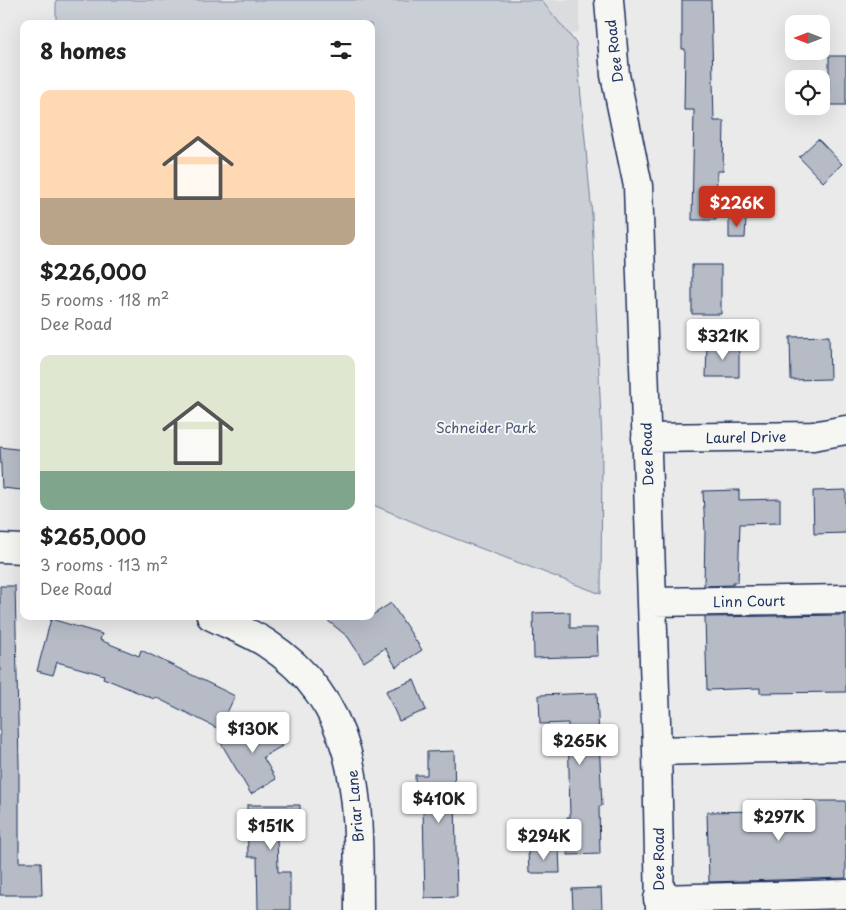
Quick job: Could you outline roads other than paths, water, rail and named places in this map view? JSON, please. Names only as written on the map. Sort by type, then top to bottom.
[{"type":"street","name":"Dee Road","points":[[609,0],[615,75],[638,186],[657,751],[659,905]]},
{"type":"street","name":"Laurel Drive","points":[[646,438],[814,436],[846,430]]},
{"type":"street","points":[[0,548],[20,549]]},
{"type":"street","name":"Linn Court","points":[[652,602],[846,599]]},
{"type":"street","name":"Briar Lane","points":[[219,620],[265,642],[289,659],[306,677],[339,729],[352,764],[358,808],[359,910]]},
{"type":"street","points":[[657,751],[846,746]]},
{"type":"street","points":[[659,905],[846,894]]},
{"type":"park label","name":"Schneider Park","points":[[486,427]]}]
